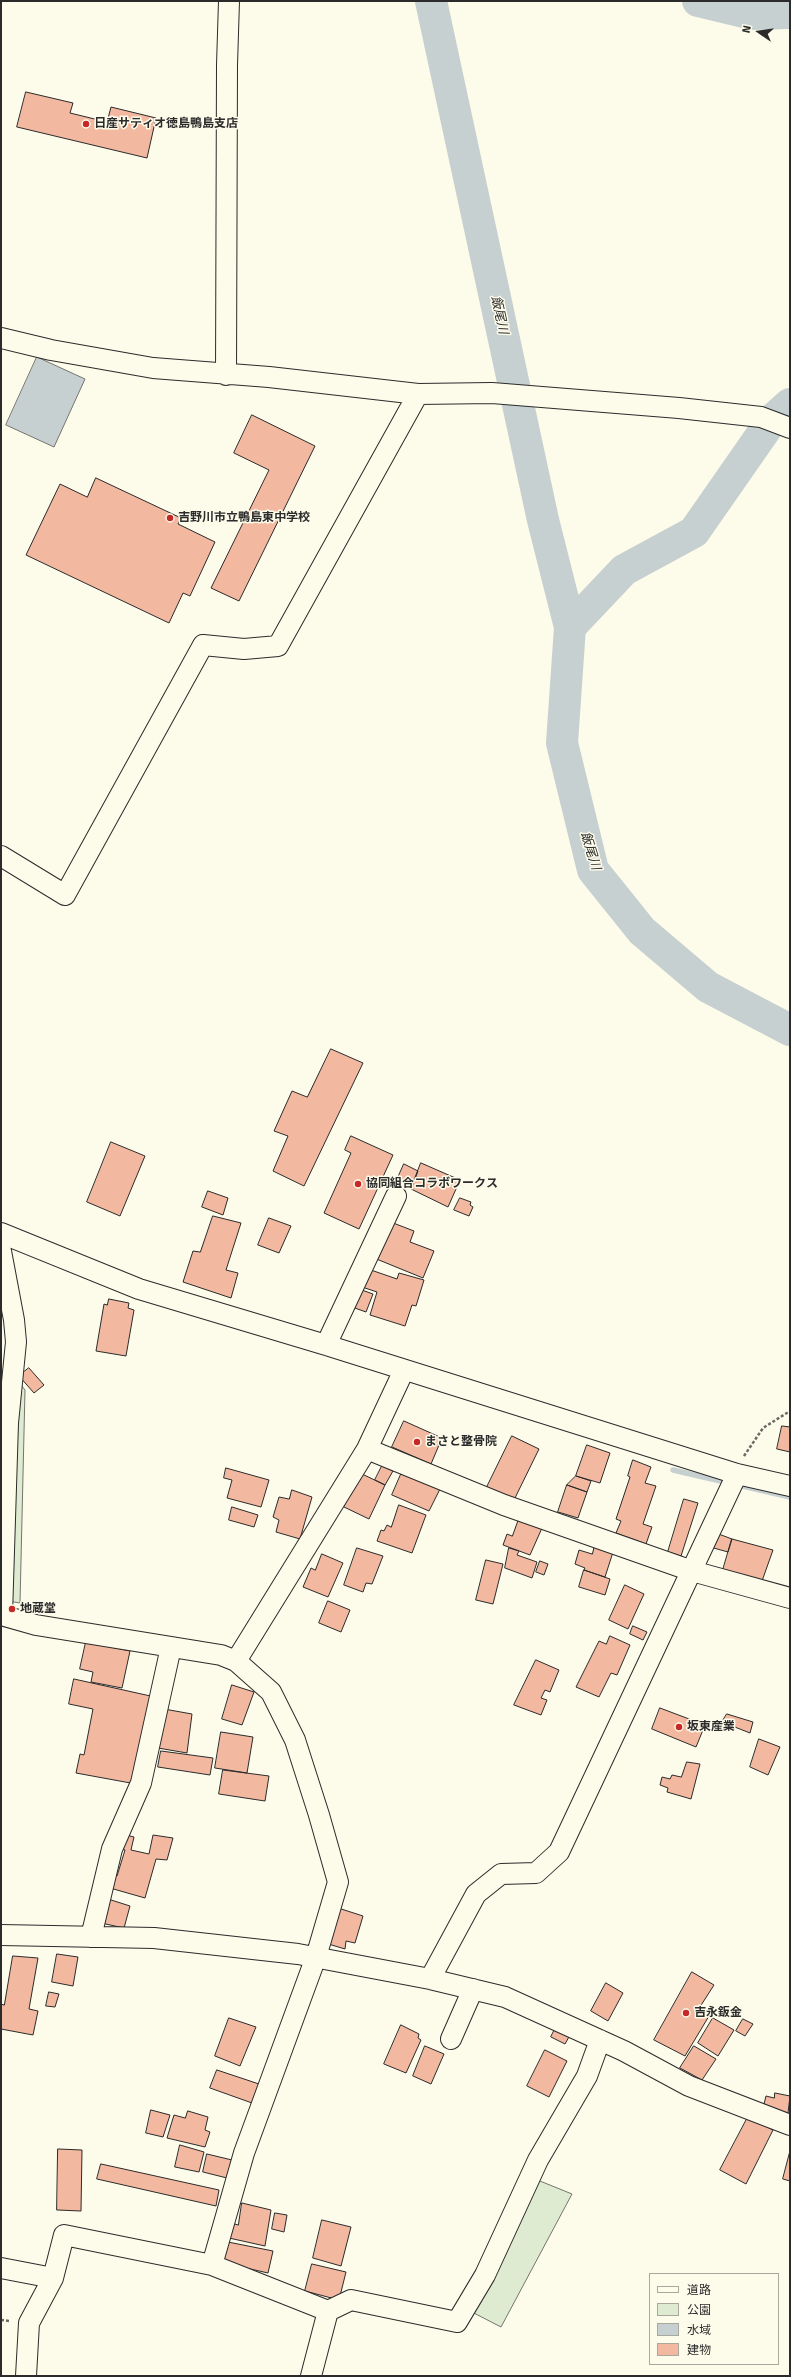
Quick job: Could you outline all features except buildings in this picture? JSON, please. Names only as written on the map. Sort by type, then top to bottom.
[{"type":"street","points":[[226,375],[226,65],[229,1]]},
{"type":"street","points":[[1,338],[52,350],[153,368],[418,394],[492,393],[548,397],[762,417],[787,426]]},
{"type":"street","points":[[1,856],[65,895],[203,645],[244,649],[278,646],[418,394]]},
{"type":"street","points":[[326,1345],[396,1196]]},
{"type":"street","points":[[1,1232],[139,1289],[404,1370],[735,1481],[790,1486]]},
{"type":"street","points":[[1,1251],[14,1320],[16,1342],[8,1423],[2,1615],[36,1625],[221,1655],[236,1661],[272,1692],[295,1740],[319,1815],[338,1882],[316,1957],[244,2153],[212,2265]]},
{"type":"street","points":[[236,1661],[367,1449],[404,1370]]},
{"type":"street","points":[[367,1449],[504,1505],[692,1571],[790,1598]]},
{"type":"street","points":[[430,1979],[476,1894],[501,1874],[536,1873],[559,1852],[735,1481]]},
{"type":"street","points":[[91,1937],[112,1849],[141,1783],[171,1647]]},
{"type":"street","points":[[1,1935],[154,1938],[316,1957],[430,1979],[473,1989],[505,1997],[600,2040],[689,2086],[790,2125]]},
{"type":"street","points":[[450,2040],[473,1989]]},
{"type":"street","points":[[26,2376],[26,2342],[29,2323],[53,2278],[64,2235],[212,2265],[328,2311],[351,2300],[457,2322],[485,2275],[538,2160],[587,2076],[600,2040]]},
{"type":"street","points":[[1,2268],[53,2278]]},
{"type":"street","points":[[311,2376],[328,2311]]},
{"type":"path","points":[[735,1481],[744,1456],[763,1428],[790,1411]]},
{"type":"green space","points":[[18,1381],[25,1390],[20,1603],[8,1601]]},
{"type":"green space","points":[[535,2179],[572,2194],[501,2327],[470,2311]]},
{"type":"water","points":[[37,357],[85,379],[54,447],[6,425]]},
{"type":"waterway","name":"飯尾川","points":[[431,1],[543,520],[570,627],[562,743],[593,870],[642,931],[708,987],[790,1030]]},
{"type":"waterway","name":"飯尾川","points":[[698,1],[752,14],[790,13]]},
{"type":"waterway","name":"飯尾川","points":[[570,627],[624,570],[694,532],[772,420],[790,404]]},
{"type":"waterway","points":[[673,1470],[790,1497]]},
{"type":"place","name":"日産サティオ徳島鴨島支店","points":[[86,124]]},
{"type":"place","name":"吉野川市立鴨島東中学校","points":[[170,518]]},
{"type":"place","name":"協同組合コラボワークス","points":[[358,1184]]},
{"type":"place","name":"まさと整骨院","points":[[417,1442]]},
{"type":"place","name":"地蔵堂","points":[[12,1609]]},
{"type":"place","name":"坂東産業","points":[[679,1727]]},
{"type":"place","name":"吉永鈑金","points":[[686,2013]]}]
